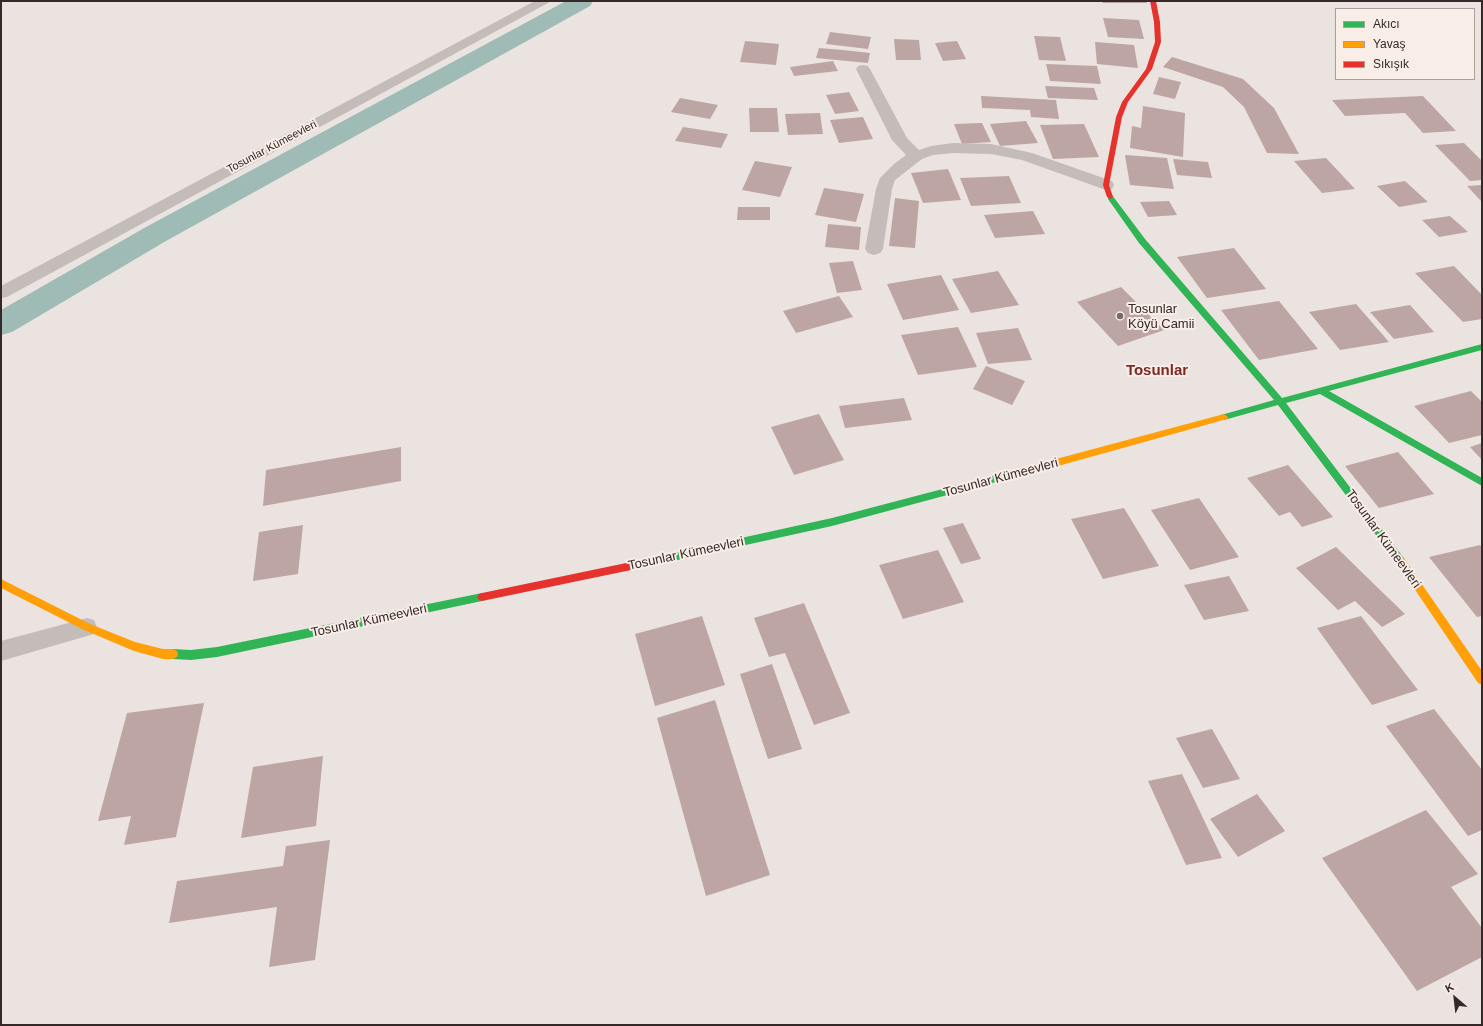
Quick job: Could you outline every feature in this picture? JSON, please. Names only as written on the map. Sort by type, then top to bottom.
[{"type":"street","points":[[874,249],[884,189],[888,178],[900,167],[916,156],[931,150],[953,148],[991,149],[1026,156],[1106,185],[1121,112],[1125,102],[1149,69],[1158,42],[1157,22],[1153,1]]},
{"type":"street","points":[[863,69],[900,140],[916,156]]},
{"type":"street","name":"Tosunlar Kümeevleri","points":[[1106,185],[1111,199],[1142,241],[1280,402],[1408,571],[1482,680]]},
{"type":"street","name":"Tosunlar Kümeevleri","points":[[1,583],[87,627],[134,646],[163,654],[191,656],[217,652],[664,559],[832,522],[1482,347]]},
{"type":"street","points":[[1322,391],[1482,482]]},
{"type":"lane","name":"Tosunlar Kümeevleri","points":[[1,293],[544,1]]},
{"type":"lane","points":[[1,651],[87,627]]},
{"type":"building","points":[[1101,1],[1146,1],[1147,3],[1103,3]]},
{"type":"building","points":[[1103,18],[1139,20],[1144,39],[1108,37]]},
{"type":"building","points":[[830,32],[871,37],[868,49],[826,44]]},
{"type":"building","points":[[1034,36],[1060,37],[1066,61],[1039,60]]},
{"type":"building","points":[[894,39],[919,40],[921,60],[896,60]]},
{"type":"building","points":[[745,41],[779,44],[776,65],[740,62]]},
{"type":"building","points":[[957,41],[966,59],[943,61],[935,43]]},
{"type":"building","points":[[1095,42],[1134,45],[1138,68],[1097,64]]},
{"type":"building","points":[[819,48],[870,53],[868,63],[816,58]]},
{"type":"building","points":[[1172,57],[1243,79],[1274,108],[1299,154],[1267,153],[1244,107],[1223,87],[1163,67]]},
{"type":"building","points":[[833,61],[838,71],[794,76],[790,67]]},
{"type":"building","points":[[1046,64],[1097,66],[1101,84],[1050,81]]},
{"type":"building","points":[[1159,77],[1181,82],[1175,99],[1153,94]]},
{"type":"building","points":[[1045,86],[1094,88],[1098,100],[1048,98]]},
{"type":"building","points":[[849,92],[859,111],[835,114],[826,95]]},
{"type":"building","points":[[981,96],[1056,100],[1059,119],[1031,117],[1030,110],[982,108]]},
{"type":"building","points":[[1423,96],[1456,131],[1423,133],[1405,113],[1345,116],[1332,100]]},
{"type":"building","points":[[680,98],[718,105],[710,119],[671,112]]},
{"type":"building","points":[[1143,106],[1185,113],[1183,157],[1130,148],[1132,126],[1141,128]]},
{"type":"building","points":[[749,108],[777,108],[779,132],[750,132]]},
{"type":"building","points":[[820,113],[823,134],[788,135],[785,114]]},
{"type":"building","points":[[863,117],[873,139],[839,143],[830,120]]},
{"type":"building","points":[[1026,121],[1038,143],[1000,146],[990,124]]},
{"type":"building","points":[[982,123],[991,142],[962,144],[954,124]]},
{"type":"building","points":[[1084,124],[1099,157],[1053,159],[1040,125]]},
{"type":"building","points":[[683,127],[728,134],[721,148],[675,141]]},
{"type":"building","points":[[1464,143],[1482,161],[1482,180],[1470,181],[1435,145]]},
{"type":"building","points":[[1125,155],[1167,158],[1174,189],[1130,185]]},
{"type":"building","points":[[1326,158],[1355,189],[1322,193],[1294,161]]},
{"type":"building","points":[[1173,159],[1208,162],[1212,178],[1177,175]]},
{"type":"building","points":[[755,161],[792,167],[780,197],[742,190]]},
{"type":"building","points":[[948,169],[961,200],[923,203],[911,173]]},
{"type":"building","points":[[1009,176],[1021,203],[971,206],[960,178]]},
{"type":"building","points":[[1405,181],[1428,202],[1399,207],[1377,186]]},
{"type":"building","points":[[1482,185],[1482,202],[1467,186]]},
{"type":"building","points":[[824,188],[864,194],[856,222],[815,215]]},
{"type":"building","points":[[895,198],[919,201],[915,248],[889,246]]},
{"type":"building","points":[[1169,201],[1177,215],[1148,217],[1140,202]]},
{"type":"building","points":[[738,207],[770,207],[770,220],[737,220]]},
{"type":"building","points":[[1033,211],[1045,234],[995,238],[984,215]]},
{"type":"building","points":[[1450,216],[1468,232],[1439,237],[1422,220]]},
{"type":"building","points":[[828,224],[861,227],[859,250],[825,247]]},
{"type":"building","points":[[1234,248],[1266,289],[1207,298],[1177,257]]},
{"type":"building","points":[[853,261],[862,290],[837,293],[829,263]]},
{"type":"building","points":[[1454,266],[1482,295],[1482,319],[1463,322],[1415,273]]},
{"type":"building","points":[[998,271],[1019,305],[971,313],[952,279]]},
{"type":"building","points":[[941,275],[959,310],[903,320],[887,284]]},
{"type":"building","name":"Tosunlar Köyü Camii","points":[[1121,287],[1164,330],[1118,346],[1077,302]]},
{"type":"building","points":[[839,296],[853,317],[796,333],[783,311]]},
{"type":"building","points":[[1279,301],[1318,349],[1259,360],[1221,310]]},
{"type":"building","points":[[1356,304],[1389,342],[1340,350],[1309,312]]},
{"type":"building","points":[[1410,305],[1434,332],[1394,339],[1370,312]]},
{"type":"building","points":[[958,327],[977,367],[918,375],[901,335]]},
{"type":"building","points":[[1018,328],[1032,360],[988,364],[976,333]]},
{"type":"building","points":[[986,366],[1025,381],[1012,405],[973,389]]},
{"type":"building","points":[[1471,391],[1482,402],[1482,435],[1449,443],[1414,406]]},
{"type":"building","points":[[904,398],[912,420],[845,428],[839,406]]},
{"type":"building","points":[[819,414],[844,460],[794,475],[771,427]]},
{"type":"building","points":[[1482,443],[1482,460],[1470,447]]},
{"type":"building","points":[[401,447],[401,481],[263,506],[266,470]]},
{"type":"building","points":[[1398,452],[1434,494],[1379,508],[1345,466]]},
{"type":"building","points":[[1288,465],[1333,517],[1302,527],[1290,512],[1279,516],[1247,478]]},
{"type":"building","points":[[1199,498],[1239,557],[1190,570],[1151,510]]},
{"type":"building","points":[[1124,508],[1159,566],[1103,579],[1071,519]]},
{"type":"building","points":[[963,523],[981,559],[961,564],[943,528]]},
{"type":"building","points":[[303,525],[298,574],[253,581],[259,532]]},
{"type":"building","points":[[1480,545],[1482,547],[1482,616],[1477,617],[1429,557]]},
{"type":"building","points":[[1336,547],[1405,614],[1382,627],[1355,601],[1338,610],[1296,568]]},
{"type":"building","points":[[938,550],[964,602],[903,619],[879,565]]},
{"type":"building","points":[[1229,576],[1249,611],[1204,620],[1184,585]]},
{"type":"building","points":[[804,603],[850,713],[814,725],[785,653],[769,657],[754,618]]},
{"type":"building","points":[[702,616],[725,685],[655,706],[635,634]]},
{"type":"building","points":[[1361,616],[1418,690],[1372,705],[1317,628]]},
{"type":"building","points":[[772,664],[802,749],[768,759],[740,674]]},
{"type":"building","points":[[715,700],[770,875],[706,896],[657,718]]},
{"type":"building","points":[[204,703],[176,837],[124,845],[131,816],[98,821],[127,713]]},
{"type":"building","points":[[1434,709],[1482,770],[1482,830],[1468,836],[1386,726]]},
{"type":"building","points":[[1212,729],[1240,779],[1203,788],[1176,738]]},
{"type":"building","points":[[323,756],[316,826],[241,838],[253,767]]},
{"type":"building","points":[[1182,774],[1222,858],[1186,865],[1148,781]]},
{"type":"building","points":[[1257,794],[1285,831],[1238,857],[1210,819]]},
{"type":"building","points":[[1426,810],[1478,874],[1451,887],[1482,928],[1482,957],[1417,991],[1322,858]]},
{"type":"building","points":[[330,840],[315,960],[269,967],[277,907],[169,923],[177,881],[283,866],[286,846]]},
{"type":"waterway","points":[[1,324],[156,234],[582,1]]},
{"type":"traffic: fast","points":[[1110,197],[1142,241],[1280,402],[1400,560]]},
{"type":"traffic: fast","points":[[1224,417],[1482,347]]},
{"type":"traffic: fast","points":[[1322,391],[1482,482]]},
{"type":"traffic: fast","points":[[655,561],[832,522],[1015,474]]},
{"type":"traffic: fast","points":[[173,654],[191,655],[217,652],[482,597]]},
{"type":"traffic: slow","points":[[1015,474],[1224,417]]},
{"type":"traffic: slow","points":[[1400,560],[1482,680]]},
{"type":"traffic: slow","points":[[1,583],[87,627],[134,646],[163,654],[173,654]]},
{"type":"traffic: jam","points":[[1110,197],[1106,185],[1119,117],[1125,102],[1149,69],[1158,42],[1157,22],[1153,1]]},
{"type":"traffic: jam","points":[[482,597],[655,561]]},
{"type":"place","name":"Tosunlar Köyü Camii","points":[[1120,316]]},
{"type":"district","name":"Tosunlar","points":[[1157,371]]}]
